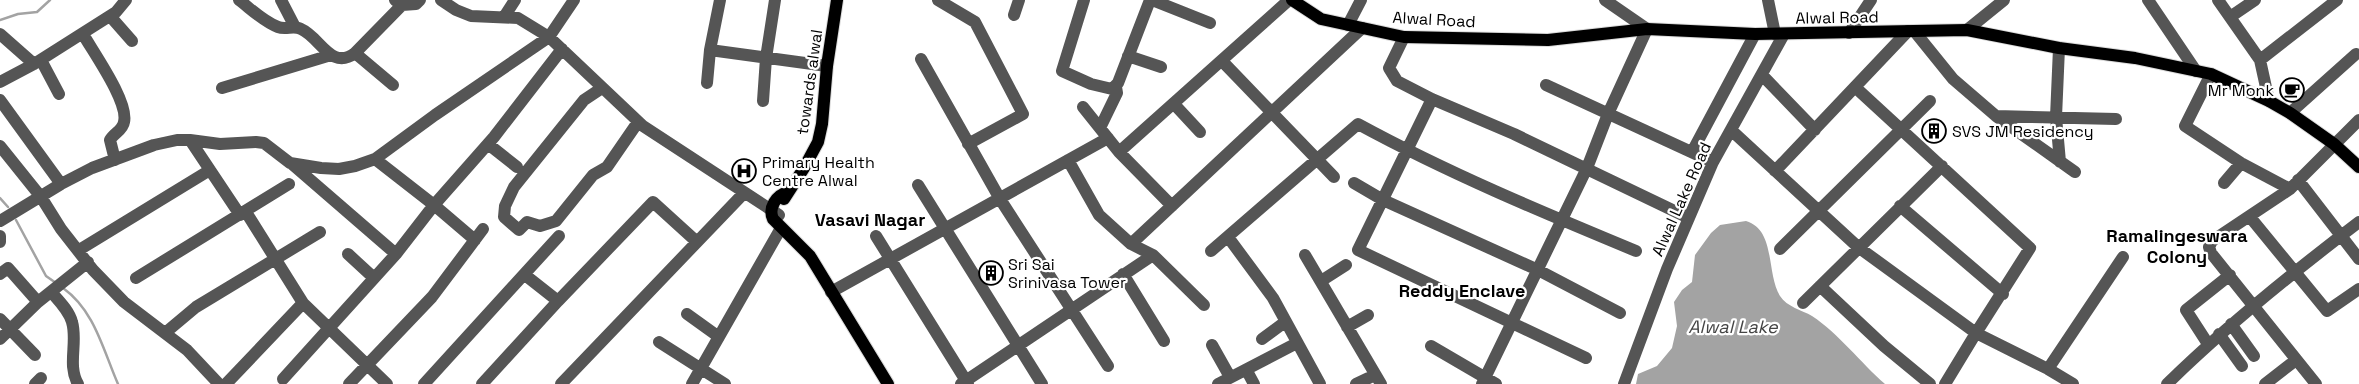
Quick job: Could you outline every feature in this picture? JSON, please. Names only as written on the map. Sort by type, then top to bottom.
[{"type":"main road","name":"towards alwal","points":[[777,219],[780,206],[818,142],[822,124],[827,66],[837,0]]},
{"type":"main road","name":"Alwal Road","points":[[1290,0],[1321,19],[1404,37],[1548,40],[1646,29],[1755,34],[1967,30],[2058,48],[2135,58],[2211,74],[2290,113],[2334,144],[2359,168]]},
{"type":"main road","points":[[777,219],[810,256],[888,384]]},
{"type":"street","points":[[0,82],[38,62],[83,34],[110,16],[126,0]]},
{"type":"street","points":[[240,0],[277,27],[295,27],[304,30],[331,56]]},
{"type":"street","points":[[281,0],[295,27]]},
{"type":"street","points":[[222,88],[331,56],[344,59],[356,53],[399,3],[416,4],[420,0]]},
{"type":"street","points":[[441,0],[456,10],[471,16],[485,18],[504,17],[526,21],[549,37],[638,122],[744,193],[777,219],[719,337],[692,384]]},
{"type":"street","points":[[504,17],[515,0]]},
{"type":"street","points":[[290,162],[306,167],[339,169],[375,158],[549,37],[574,0]]},
{"type":"street","points":[[707,83],[710,50],[720,0]]},
{"type":"street","points":[[763,101],[766,58],[775,0]]},
{"type":"street","points":[[938,0],[975,22],[1024,114],[968,144]]},
{"type":"street","points":[[1014,15],[1019,0]]},
{"type":"street","points":[[1084,0],[1062,71],[1090,84],[1105,88],[1116,87]]},
{"type":"street","points":[[1100,128],[1117,93],[1116,87],[1151,0],[1210,23]]},
{"type":"street","points":[[1119,152],[1290,0]]},
{"type":"street","points":[[1348,25],[1360,0]]},
{"type":"street","points":[[1430,346],[1488,382],[1513,322],[1587,168],[1608,114],[1646,29],[1605,0]]},
{"type":"street","points":[[1768,0],[1779,34]]},
{"type":"street","points":[[1849,33],[1871,0]]},
{"type":"street","points":[[1967,30],[2004,0]]},
{"type":"street","points":[[2148,0],[2196,71]]},
{"type":"street","points":[[2218,0],[2260,60],[2269,101]]},
{"type":"street","points":[[2230,17],[2255,0]]},
{"type":"street","points":[[2260,60],[2337,0]]},
{"type":"street","points":[[110,16],[132,41]]},
{"type":"street","points":[[1131,244],[1362,28]]},
{"type":"street","points":[[1775,171],[1911,32],[1953,79],[1996,116],[2075,172]]},
{"type":"street","points":[[0,34],[38,62],[59,94]]},
{"type":"street","points":[[83,34],[119,97],[125,113],[124,124],[110,140],[115,160]]},
{"type":"street","points":[[1692,152],[1755,34]]},
{"type":"street","name":"Alwal Lake Road","points":[[1624,384],[1667,269],[1712,162],[1762,75],[1779,34]]},
{"type":"street","points":[[1404,37],[1389,68],[1397,81],[1432,99],[1587,168],[1689,218]]},
{"type":"street","points":[[2058,48],[2056,117],[2060,162]]},
{"type":"street","points":[[283,378],[396,254],[434,204],[488,144],[562,50]]},
{"type":"street","points":[[710,50],[827,66]]},
{"type":"street","points":[[356,53],[393,85]]},
{"type":"street","points":[[2290,113],[2356,54]]},
{"type":"street","points":[[1128,56],[1161,67]]},
{"type":"street","points":[[921,59],[1000,199],[1108,366]]},
{"type":"street","points":[[1222,61],[1334,177]]},
{"type":"street","points":[[2211,74],[2185,126],[2240,163],[2294,185],[2342,235],[2359,259]]},
{"type":"street","points":[[1762,75],[1815,130]]},
{"type":"street","points":[[1546,85],[1712,162]]},
{"type":"street","points":[[602,88],[584,100],[514,187],[505,206],[504,217],[519,230],[527,222],[540,226],[556,221],[593,174],[607,167],[638,122]]},
{"type":"street","points":[[1856,88],[2030,248],[1945,384]]},
{"type":"street","points":[[1432,99],[1358,250],[1586,358]]},
{"type":"street","points":[[0,100],[61,184]]},
{"type":"street","points":[[1780,249],[1930,101]]},
{"type":"street","points":[[1174,104],[1200,132]]},
{"type":"street","points":[[1083,107],[1119,152],[1172,206]]},
{"type":"street","points":[[1996,116],[2116,119]]},
{"type":"street","points":[[2316,384],[2211,253],[2209,247],[2212,241],[2250,217],[2294,185],[2359,120]]},
{"type":"street","points":[[1211,251],[1316,158],[1358,124],[1408,150],[1562,220],[1636,251]]},
{"type":"street","points":[[1731,130],[1858,247],[1976,333],[2048,369],[2072,384]]},
{"type":"street","points":[[831,292],[1108,138]]},
{"type":"street","points":[[190,140],[276,259],[303,303],[387,384]]},
{"type":"street","points":[[0,221],[61,184],[92,168],[168,141],[190,140],[220,144],[256,142],[264,144],[290,162],[396,254]]},
{"type":"street","points":[[488,144],[517,167]]},
{"type":"street","points":[[0,146],[41,196],[61,229],[124,302],[187,350],[219,384]]},
{"type":"street","points":[[375,158],[434,204],[475,240]]},
{"type":"street","points":[[1068,160],[1100,215],[1131,244],[1153,255],[1204,305]]},
{"type":"street","points":[[2224,182],[2240,163]]},
{"type":"street","points":[[1804,303],[1858,247],[1942,166]]},
{"type":"street","points":[[79,250],[210,170]]},
{"type":"street","points":[[1354,183],[1383,200],[1538,270],[1620,313]]},
{"type":"street","points":[[136,278],[289,184]]},
{"type":"street","points":[[918,185],[1042,384]]},
{"type":"street","points":[[561,384],[744,193]]},
{"type":"street","points":[[482,384],[653,202],[697,242]]},
{"type":"street","points":[[1900,206],[2003,294]]},
{"type":"street","points":[[2250,217],[2327,311],[2359,289]]},
{"type":"street","points":[[2167,384],[2208,344],[2221,337],[2233,327],[2253,305],[2359,222]]},
{"type":"street","points":[[349,384],[432,297],[483,229]]},
{"type":"street","points":[[165,333],[196,307],[320,232]]},
{"type":"street","points":[[0,236],[0,242]]},
{"type":"street","points":[[424,384],[559,236]]},
{"type":"street","points":[[876,236],[965,383],[1071,308],[1153,255]]},
{"type":"street","points":[[1228,236],[1272,298],[1320,384]]},
{"type":"street","points":[[348,254],[374,278]]},
{"type":"street","points":[[1305,255],[1378,379],[1356,384]]},
{"type":"street","points":[[2048,369],[2124,257]]},
{"type":"street","points":[[0,339],[38,302],[88,262]]},
{"type":"street","points":[[1320,281],[1346,265]]},
{"type":"street","points":[[0,274],[8,268],[38,302]]},
{"type":"street","points":[[1123,274],[1164,341]]},
{"type":"street","points":[[525,275],[558,301]]},
{"type":"street","points":[[2208,344],[2186,310],[2230,275]]},
{"type":"street","points":[[1820,286],[1884,346],[1930,384]]},
{"type":"street","points":[[59,287],[74,328],[73,369],[78,384]]},
{"type":"street","points":[[226,384],[303,303]]},
{"type":"street","points":[[687,314],[719,337]]},
{"type":"street","points":[[1347,327],[1368,315]]},
{"type":"street","points":[[0,319],[35,355]]},
{"type":"street","points":[[1262,339],[1285,322]]},
{"type":"street","points":[[2233,327],[2254,356]]},
{"type":"street","points":[[2221,337],[2242,366]]},
{"type":"street","points":[[659,342],[700,370],[725,384]]},
{"type":"street","points":[[1218,384],[1298,344]]},
{"type":"street","points":[[1212,345],[1230,377]]},
{"type":"street","points":[[2265,384],[2296,360]]},
{"type":"street","points":[[1247,371],[1254,384]]},
{"type":"water","name":"Alwal Lake","points":[[1746,221],[1756,226],[1762,233],[1769,253],[1776,287],[1783,300],[1822,323],[1885,384],[1636,384],[1638,374],[1657,366],[1672,348],[1677,326],[1674,302],[1682,290],[1692,282],[1695,255],[1711,233],[1720,225]]},
{"type":"waterway","points":[[0,20],[18,14],[37,12],[50,0]]},
{"type":"waterway","points":[[0,198],[8,207]]},
{"type":"waterway","points":[[16,220],[46,276],[56,283]]},
{"type":"waterway","points":[[63,288],[74,297],[91,320],[118,384]]},
{"type":"place","name":"Mr Monk","points":[[2292,90]]},
{"type":"place","name":"SVS JM Residency","points":[[1934,131]]},
{"type":"place","name":"Primary Health Centre Alwal","points":[[744,171]]},
{"type":"place","name":"Sri Sai Srinivasa Tower","points":[[991,273]]},
{"type":"district","name":"Vasavi Nagar","points":[[870,220]]},
{"type":"district","name":"Ramalingeswara Colony","points":[[2177,246]]},
{"type":"district","name":"Reddy Enclave","points":[[1462,291]]}]
